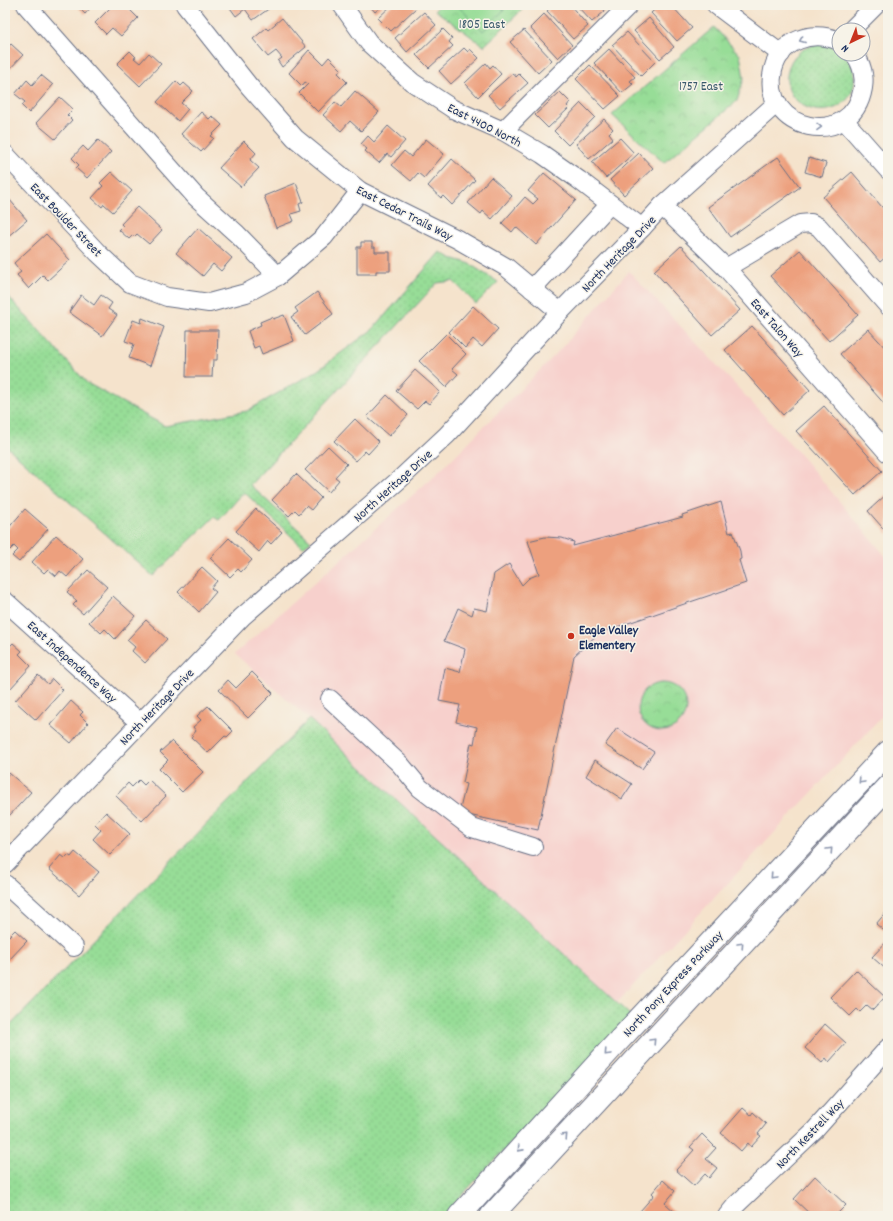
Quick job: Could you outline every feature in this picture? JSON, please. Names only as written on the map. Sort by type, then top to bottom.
[{"type":"main road","name":"North Pony Express Parkway","points":[[459,1216],[604,1057],[888,752]]},
{"type":"main road","name":"North Pony Express Parkway","points":[[491,1216],[888,787]]},
{"type":"street","points":[[26,5],[196,197],[238,234],[278,276],[324,237],[360,191]]},
{"type":"street","name":"East Cedar Trails Way","points":[[185,5],[249,86],[295,138],[360,191],[457,239],[506,267],[560,312]]},
{"type":"street","name":"East 4400 North","points":[[342,5],[369,43],[412,82],[453,109],[503,131],[542,154],[642,228]]},
{"type":"street","points":[[503,131],[629,5]]},
{"type":"street","points":[[716,5],[781,54]]},
{"type":"street","points":[[859,22],[876,5]]},
{"type":"street","points":[[831,38],[811,36],[801,39],[790,45],[781,54],[775,65],[772,76],[772,91],[777,103],[784,113],[800,125],[819,128],[831,126],[844,120],[856,109],[862,96],[864,84],[862,70],[858,62]]},
{"type":"street","name":"North Heritage Drive","points":[[5,864],[242,617],[400,479],[447,435],[560,312],[662,206],[777,103]]},
{"type":"street","points":[[844,120],[888,170]]},
{"type":"street","name":"East Boulder Street","points":[[5,154],[98,253],[130,283],[167,297],[209,303],[246,293],[278,276]]},
{"type":"street","points":[[532,289],[610,204]]},
{"type":"street","name":"East Talon Way","points":[[662,206],[726,268],[888,453]]},
{"type":"street","points":[[726,268],[800,224],[811,223],[819,227],[888,306]]},
{"type":"street","name":"East Independence Way","points":[[5,600],[140,723]]},
{"type":"street","points":[[330,699],[400,764],[420,788],[472,828],[533,847]]},
{"type":"street","points":[[5,884],[74,947]]},
{"type":"street","name":"North Kestrell Way","points":[[737,1212],[815,1130],[888,1048]]},
{"type":"shaded area","name":"Eagle Valley Elementery","points":[[629,271],[797,451],[888,559],[888,710],[616,1004],[309,719],[235,654],[442,469],[556,354]]},
{"type":"green space","name":"1805 East","points":[[440,5],[527,5],[484,46],[435,10]]},
{"type":"green space","points":[[457,5],[499,5],[504,10],[483,31]]},
{"type":"green space","name":"1757 East","points":[[714,27],[740,55],[744,78],[737,101],[664,163],[612,115]]},
{"type":"green space","points":[[815,44],[826,44],[831,46],[831,62],[850,62],[854,74],[854,86],[844,103],[835,108],[815,110],[804,106],[795,99],[789,89],[787,74],[794,57],[805,48]]},
{"type":"green space","points":[[440,252],[451,258],[468,263],[498,282],[476,304],[453,281],[437,283],[250,485],[311,541],[303,547],[244,492],[219,520],[214,517],[153,576],[5,445],[5,293],[87,383],[165,426],[247,411],[318,370],[373,329]]},
{"type":"green space","points":[[662,683],[671,685],[679,690],[684,698],[686,707],[684,716],[679,724],[671,729],[662,731],[653,729],[645,724],[640,716],[638,707],[640,698],[645,690],[653,685]]},
{"type":"green space","points":[[309,719],[631,1016],[442,1216],[5,1216],[5,1031]]},
{"type":"building","points":[[76,5],[93,5],[85,14]]},
{"type":"building","points":[[113,5],[122,5],[126,9],[128,8],[138,18],[121,36],[112,28],[106,34],[95,23]]},
{"type":"building","points":[[228,5],[274,5],[253,20],[245,9],[236,16]]},
{"type":"building","points":[[369,5],[383,5],[375,12]]},
{"type":"building","points":[[392,5],[413,5],[416,8],[391,31],[378,18]]},
{"type":"building","points":[[553,5],[570,5],[588,26],[573,39],[547,11]]},
{"type":"building","points":[[576,5],[600,5],[605,11],[592,22]]},
{"type":"building","points":[[660,5],[671,5],[692,28],[677,41],[651,13]]},
{"type":"building","points":[[424,12],[436,25],[407,52],[395,38]]},
{"type":"building","points":[[544,14],[572,45],[558,58],[530,28]]},
{"type":"building","points":[[282,18],[306,47],[282,67],[278,61],[282,58],[276,51],[268,57],[253,39],[266,28],[268,30]]},
{"type":"building","points":[[649,18],[674,47],[660,59],[634,31]]},
{"type":"building","points":[[443,29],[452,38],[449,42],[453,46],[429,68],[416,55]]},
{"type":"building","points":[[524,30],[552,60],[538,73],[510,42]]},
{"type":"building","points":[[627,32],[655,62],[641,76],[612,45]]},
{"type":"building","points":[[11,44],[23,55],[5,74],[5,50]]},
{"type":"building","points":[[464,48],[468,52],[470,49],[479,58],[451,84],[439,71]]},
{"type":"building","points":[[609,49],[635,77],[630,81],[633,84],[622,93],[594,63]]},
{"type":"building","points":[[309,50],[323,64],[329,57],[341,69],[338,73],[347,82],[318,112],[299,93],[308,84],[305,82],[302,86],[289,73]]},
{"type":"building","points":[[130,51],[136,57],[134,58],[140,63],[149,53],[161,64],[140,86],[117,64]]},
{"type":"building","points":[[486,63],[490,68],[493,65],[501,74],[478,97],[465,83]]},
{"type":"building","points":[[590,65],[620,96],[605,109],[576,79]]},
{"type":"building","points":[[513,73],[516,77],[519,74],[528,83],[500,108],[488,95]]},
{"type":"building","points":[[41,75],[53,85],[29,113],[22,106],[25,102],[15,94],[27,80],[32,85]]},
{"type":"building","points":[[176,81],[181,86],[184,83],[193,91],[181,103],[188,109],[178,121],[157,102]]},
{"type":"building","points":[[355,91],[379,112],[361,131],[350,121],[341,131],[323,115],[335,102],[341,107]]},
{"type":"building","points":[[560,92],[570,102],[567,106],[569,108],[548,128],[535,115]]},
{"type":"building","points":[[60,97],[73,109],[67,115],[72,120],[55,139],[36,123]]},
{"type":"building","points":[[581,103],[595,117],[568,145],[554,131]]},
{"type":"building","points":[[201,112],[209,119],[212,116],[222,125],[211,136],[214,138],[201,152],[181,134]]},
{"type":"building","points":[[604,119],[613,129],[609,133],[613,138],[589,159],[576,144]]},
{"type":"building","points":[[388,126],[405,141],[391,157],[387,154],[379,163],[365,151],[367,149],[361,144],[368,136],[374,142]]},
{"type":"building","points":[[620,138],[634,153],[606,178],[592,162]]},
{"type":"building","points":[[426,139],[444,154],[424,178],[418,173],[411,181],[392,165],[404,151],[411,157]]},
{"type":"building","points":[[98,140],[111,152],[87,178],[76,168],[79,165],[72,158],[83,146],[88,151]]},
{"type":"building","points":[[244,141],[256,153],[250,160],[259,168],[241,187],[219,168]]},
{"type":"building","points":[[639,153],[653,168],[624,195],[610,180]]},
{"type":"building","points":[[778,157],[800,187],[730,237],[708,207]]},
{"type":"building","points":[[809,158],[826,163],[822,177],[805,172]]},
{"type":"building","points":[[452,159],[475,180],[452,205],[443,196],[441,198],[428,186]]},
{"type":"building","points":[[111,172],[132,191],[113,212],[104,204],[102,207],[92,198],[103,186],[100,183]]},
{"type":"building","points":[[852,172],[888,214],[888,255],[880,262],[823,197]]},
{"type":"building","points":[[544,173],[576,200],[536,245],[516,227],[512,232],[502,223],[525,197],[533,204],[538,199],[528,191]]},
{"type":"building","points":[[491,177],[512,196],[492,219],[483,211],[481,214],[468,203]]},
{"type":"building","points":[[296,183],[303,202],[299,204],[301,211],[291,214],[294,221],[276,228],[264,196]]},
{"type":"building","points":[[9,199],[27,220],[6,238],[5,203]]},
{"type":"building","points":[[137,207],[162,230],[149,244],[137,234],[134,237],[133,235],[129,239],[119,230],[123,226],[121,224]]},
{"type":"building","points":[[198,228],[232,258],[221,271],[213,264],[203,276],[176,253]]},
{"type":"building","points":[[46,234],[70,260],[48,280],[43,275],[29,289],[17,275],[21,272],[14,263]]},
{"type":"building","points":[[361,242],[372,242],[372,247],[375,247],[375,252],[390,252],[390,271],[376,271],[376,274],[357,274],[357,247],[361,247]]},
{"type":"building","points":[[681,246],[740,310],[712,335],[654,271]]},
{"type":"building","points":[[800,250],[858,315],[829,341],[770,276]]},
{"type":"building","points":[[317,292],[333,314],[305,335],[291,317],[298,312],[295,308]]},
{"type":"building","points":[[81,295],[94,305],[101,295],[112,303],[108,309],[117,315],[102,336],[69,312]]},
{"type":"building","points":[[473,306],[498,329],[482,347],[473,339],[465,348],[449,332]]},
{"type":"building","points":[[284,315],[294,341],[262,354],[259,346],[254,348],[248,331],[261,325],[260,322],[272,317],[273,319]]},
{"type":"building","points":[[142,318],[164,327],[150,366],[129,358],[134,344],[125,341],[133,320],[141,323]]},
{"type":"building","points":[[752,326],[810,390],[783,415],[725,350]]},
{"type":"building","points":[[868,329],[888,351],[888,408],[840,354]]},
{"type":"building","points":[[187,330],[218,330],[217,360],[213,360],[212,377],[186,377]]},
{"type":"building","points":[[446,334],[466,354],[452,369],[458,374],[446,387],[419,361]]},
{"type":"building","points":[[415,370],[440,392],[429,404],[425,401],[417,409],[396,391]]},
{"type":"building","points":[[387,395],[408,415],[389,436],[367,417]]},
{"type":"building","points":[[824,406],[882,471],[855,495],[796,431]]},
{"type":"building","points":[[355,419],[379,442],[368,454],[365,451],[356,461],[334,441]]},
{"type":"building","points":[[328,446],[347,464],[335,477],[339,480],[329,492],[305,470]]},
{"type":"building","points":[[296,474],[321,498],[311,510],[306,506],[299,514],[295,510],[289,516],[272,500]]},
{"type":"building","points":[[888,493],[888,534],[868,511]]},
{"type":"building","points":[[721,502],[729,533],[733,532],[740,551],[741,559],[739,560],[746,583],[599,633],[574,656],[538,830],[459,813],[466,784],[463,783],[471,743],[474,744],[477,727],[456,722],[460,705],[439,701],[445,668],[460,672],[465,649],[444,641],[458,608],[472,615],[474,608],[487,611],[494,574],[509,564],[522,585],[529,578],[539,574],[528,541],[545,537],[562,538],[574,542],[573,546],[683,517],[682,515]]},
{"type":"building","points":[[25,509],[48,529],[19,562],[12,556],[18,550],[14,546],[10,550],[5,545],[5,532]]},
{"type":"building","points":[[256,509],[282,532],[271,544],[268,541],[259,552],[236,531]]},
{"type":"building","points":[[56,535],[83,559],[67,577],[60,571],[56,576],[48,569],[44,573],[32,562]]},
{"type":"building","points":[[229,538],[252,560],[241,572],[238,569],[230,577],[210,558]]},
{"type":"building","points":[[202,567],[217,581],[211,588],[216,592],[199,612],[178,592]]},
{"type":"building","points":[[88,570],[107,587],[83,614],[73,605],[77,601],[67,592]]},
{"type":"building","points":[[113,596],[135,616],[115,639],[105,629],[101,633],[89,622]]},
{"type":"building","points":[[146,620],[167,639],[145,663],[132,651],[135,647],[127,640]]},
{"type":"building","points":[[13,643],[22,651],[19,654],[31,666],[10,689],[5,684],[5,651]]},
{"type":"building","points":[[252,672],[273,693],[248,718],[219,690],[228,680],[236,688]]},
{"type":"building","points":[[38,675],[48,684],[52,679],[63,690],[36,720],[15,701]]},
{"type":"building","points":[[71,701],[83,712],[80,715],[88,723],[71,743],[50,725]]},
{"type":"building","points":[[208,706],[233,731],[227,737],[225,736],[208,753],[191,737],[196,731],[193,727],[201,720],[197,716]]},
{"type":"building","points":[[617,728],[654,752],[642,769],[605,745]]},
{"type":"building","points":[[172,741],[203,772],[182,792],[159,769],[168,760],[160,752]]},
{"type":"building","points":[[595,760],[632,784],[622,799],[586,776]]},
{"type":"building","points":[[9,773],[31,792],[9,816],[5,813],[5,778]]},
{"type":"building","points":[[139,780],[144,785],[149,780],[166,796],[142,821],[116,796],[128,783],[132,787]]},
{"type":"building","points":[[106,812],[130,834],[110,855],[93,839],[101,830],[95,824]]},
{"type":"building","points":[[75,852],[99,872],[79,895],[49,869],[61,855],[65,858],[68,855],[71,857]]},
{"type":"building","points":[[888,910],[888,934],[876,924]]},
{"type":"building","points":[[15,930],[27,941],[8,961],[5,958],[5,933],[9,936]]},
{"type":"building","points":[[888,940],[888,971],[872,957]]},
{"type":"building","points":[[856,970],[885,997],[873,1010],[867,1005],[860,1012],[857,1009],[850,1016],[830,997]]},
{"type":"building","points":[[825,1024],[846,1043],[829,1062],[826,1058],[822,1063],[805,1048]]},
{"type":"building","points":[[743,1108],[751,1115],[753,1112],[766,1124],[758,1134],[761,1136],[751,1147],[748,1143],[741,1151],[721,1133]]},
{"type":"building","points":[[702,1134],[716,1148],[706,1159],[717,1168],[709,1178],[705,1174],[694,1186],[676,1170],[694,1150],[690,1147]]},
{"type":"building","points":[[815,1176],[846,1205],[835,1216],[822,1216],[818,1213],[815,1216],[812,1216],[794,1199]]},
{"type":"building","points":[[663,1180],[675,1191],[665,1203],[676,1213],[673,1216],[646,1216],[640,1211],[654,1195],[652,1193]]},
{"type":"place","name":"Eagle Valley Elementery","points":[[571,636]]}]
